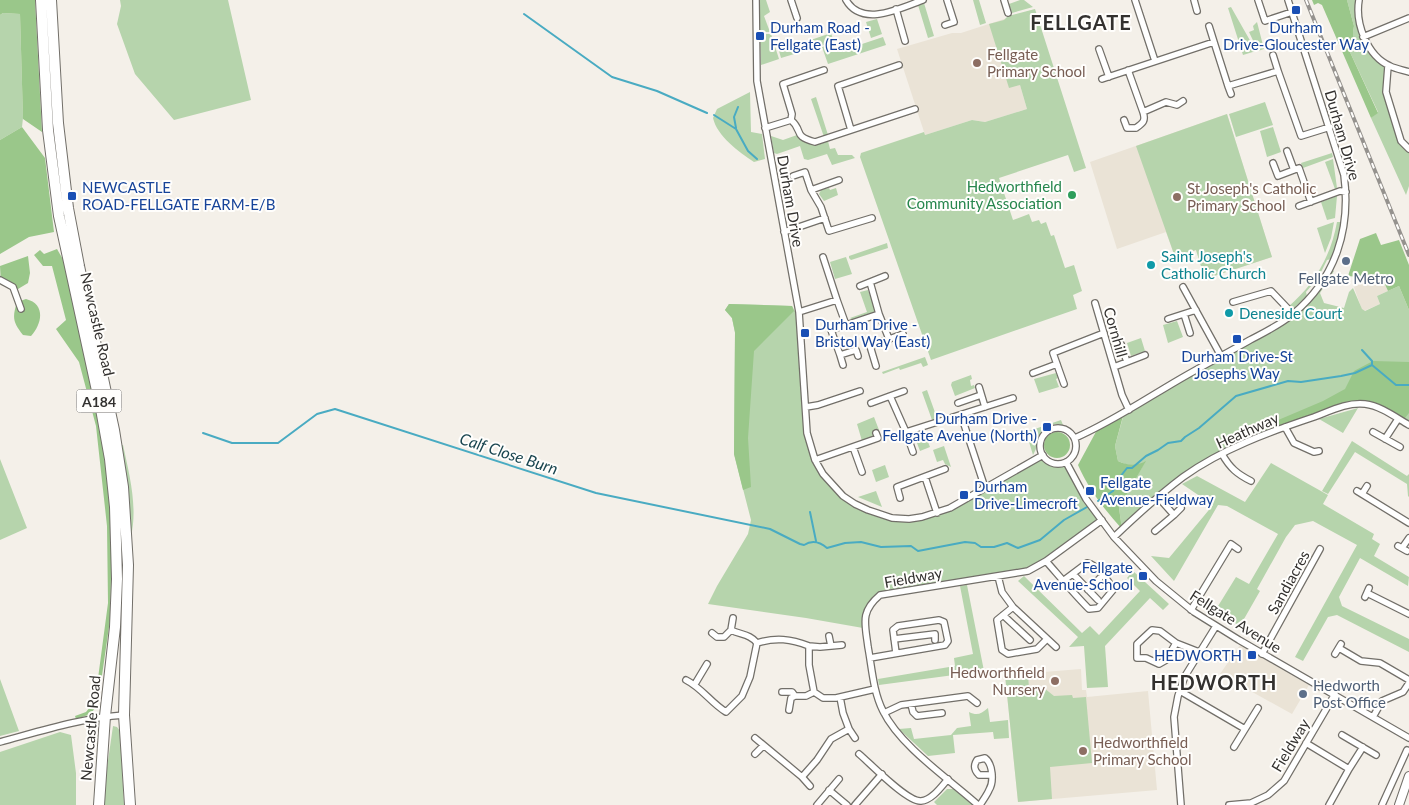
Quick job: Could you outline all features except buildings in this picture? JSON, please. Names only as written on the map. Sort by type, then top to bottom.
[{"type":"highway","name":"Newcastle Road","points":[[41,0],[48,130],[60,216],[101,409],[110,459],[115,506],[117,579],[115,628],[105,716],[99,805]]},
{"type":"highway","name":"Newcastle Road","points":[[51,0],[58,123],[68,208],[114,430],[123,488],[128,566],[124,715],[130,805]]},
{"type":"street","name":"Durham Drive","points":[[756,0],[757,80],[799,312],[807,433],[815,460],[828,480],[843,496],[868,510],[892,518],[909,519],[950,508],[1043,455]]},
{"type":"street","points":[[790,0],[797,18]]},
{"type":"street","points":[[846,0],[850,7],[858,12],[873,15],[924,0]]},
{"type":"street","points":[[945,24],[954,22],[947,0]]},
{"type":"street","points":[[1004,0],[1008,12]]},
{"type":"street","points":[[1135,0],[1155,60]]},
{"type":"street","points":[[1194,0],[1198,11]]},
{"type":"street","points":[[1258,0],[1265,21],[1292,12]]},
{"type":"street","name":"Durham Drive","points":[[1075,438],[1098,428],[1130,410],[1293,314],[1314,293],[1335,258],[1344,233],[1346,192],[1344,175],[1288,0]]},
{"type":"street","points":[[1359,0],[1357,10],[1363,38],[1372,52],[1388,66],[1409,72]]},
{"type":"street","points":[[896,9],[905,42]]},
{"type":"street","points":[[1363,38],[1409,18]]},
{"type":"street","points":[[1209,26],[1231,94]]},
{"type":"street","points":[[1102,79],[1214,42]]},
{"type":"street","points":[[1099,49],[1109,76]]},
{"type":"street","points":[[1273,55],[1301,136],[1330,127]]},
{"type":"street","points":[[851,130],[838,86],[899,65]]},
{"type":"street","points":[[1388,66],[1386,92],[1401,142],[1409,149]]},
{"type":"street","points":[[791,120],[792,114],[783,84],[824,70]]},
{"type":"street","points":[[1124,120],[1127,128],[1136,128],[1144,122],[1145,118],[1128,70]]},
{"type":"street","points":[[1228,86],[1278,71]]},
{"type":"street","points":[[1144,112],[1166,102],[1177,105],[1183,101]]},
{"type":"street","points":[[791,120],[796,124],[799,134],[804,139],[815,142],[915,109]]},
{"type":"street","points":[[765,128],[791,120]]},
{"type":"street","points":[[1286,151],[1294,170]]},
{"type":"street","points":[[1273,162],[1278,176],[1299,168],[1311,202]]},
{"type":"street","points":[[793,176],[805,172],[811,190],[821,207],[829,231],[872,218]]},
{"type":"street","points":[[811,190],[838,180]]},
{"type":"street","points":[[1300,206],[1340,191],[1346,192]]},
{"type":"street","points":[[784,232],[825,218]]},
{"type":"street","points":[[823,257],[826,272],[846,325]]},
{"type":"street","points":[[860,286],[885,276]]},
{"type":"street","points":[[0,280],[12,287],[22,309]]},
{"type":"street","points":[[870,282],[879,314],[889,339]]},
{"type":"street","points":[[1184,287],[1221,356]]},
{"type":"street","points":[[1233,302],[1271,291],[1293,314]]},
{"type":"street","points":[[799,312],[837,300]]},
{"type":"street","name":"Cornhill","points":[[1095,303],[1122,395],[1130,410]]},
{"type":"street","points":[[1168,319],[1196,310]]},
{"type":"street","points":[[843,365],[831,330],[879,314]]},
{"type":"street","points":[[1184,314],[1190,333]]},
{"type":"street","points":[[876,366],[870,346],[903,334]]},
{"type":"street","points":[[1064,384],[1053,352],[1104,334]]},
{"type":"street","name":"Cornhill","points":[[1121,344],[1127,362]]},
{"type":"street","points":[[840,355],[856,350],[858,356]]},
{"type":"street","name":"Cornhill","points":[[1114,367],[1145,355]]},
{"type":"street","points":[[1033,373],[1057,364]]},
{"type":"street","points":[[979,387],[985,407]]},
{"type":"street","points":[[806,407],[818,406],[860,391]]},
{"type":"street","points":[[871,403],[904,391]]},
{"type":"street","points":[[958,402],[981,395]]},
{"type":"street","points":[[890,396],[906,432],[912,452]]},
{"type":"street","points":[[906,432],[1013,398]]},
{"type":"street","name":"Heathway","points":[[1114,536],[1185,476],[1222,454],[1285,427],[1354,404],[1380,408],[1409,425]]},
{"type":"street","points":[[961,415],[985,488]]},
{"type":"street","points":[[1385,438],[1398,419]]},
{"type":"street","points":[[1285,427],[1294,443],[1314,452],[1319,451]]},
{"type":"street","points":[[1063,428],[1075,438],[1075,452],[1066,462],[1052,463],[1043,455],[1040,443],[1048,430],[1063,428]]},
{"type":"street","points":[[1374,432],[1400,448]]},
{"type":"street","points":[[815,460],[878,438],[876,433]]},
{"type":"street","points":[[854,446],[862,472]]},
{"type":"street","points":[[1222,454],[1229,467],[1237,474],[1251,481]]},
{"type":"street","name":"Fellgate Avenue","points":[[1066,462],[1086,499],[1114,536],[1156,581],[1191,610],[1262,654],[1409,738]]},
{"type":"street","points":[[897,487],[945,469]]},
{"type":"street","points":[[925,476],[937,513]]},
{"type":"street","points":[[895,480],[900,498]]},
{"type":"street","points":[[1368,486],[1360,493],[1409,523]]},
{"type":"street","points":[[1158,497],[1174,515]]},
{"type":"street","points":[[1164,533],[1157,529],[1181,508]]},
{"type":"street","name":"Fieldway","points":[[979,805],[908,745],[892,727],[884,713],[875,689],[865,627],[865,612],[880,595],[1028,571],[1046,562],[1102,520]]},
{"type":"street","points":[[1403,548],[1409,538]]},
{"type":"street","points":[[1191,610],[1232,542],[1238,549]]},
{"type":"street","name":"Sandiacres","points":[[1262,654],[1320,549]]},
{"type":"street","points":[[1046,562],[1089,609],[1098,608],[1113,590],[1110,583],[1092,564],[1087,563],[1064,581]]},
{"type":"street","points":[[1073,574],[1098,600]]},
{"type":"street","points":[[998,576],[1002,592],[1013,607],[1056,647]]},
{"type":"street","points":[[1088,590],[1100,578]]},
{"type":"street","points":[[1367,592],[1409,614]]},
{"type":"street","points":[[1013,607],[997,620],[1002,650],[1008,654],[1037,649],[1047,639]]},
{"type":"street","points":[[1003,615],[1030,640]]},
{"type":"street","points":[[712,633],[717,637],[724,637],[731,630],[733,618]]},
{"type":"street","points":[[870,658],[945,645],[948,642],[944,622],[939,620],[898,626],[893,630],[896,653]]},
{"type":"street","points":[[1181,805],[1174,718],[1185,676],[1216,626]]},
{"type":"street","points":[[731,630],[746,634],[757,643]]},
{"type":"street","points":[[1137,658],[1137,644],[1152,630],[1160,631],[1176,642],[1199,652]]},
{"type":"street","points":[[894,639],[935,634],[935,640]]},
{"type":"street","points":[[829,636],[831,646]]},
{"type":"street","points":[[757,643],[785,638],[810,646],[842,646]]},
{"type":"street","points":[[1130,659],[1146,658],[1159,664],[1166,660],[1176,642]]},
{"type":"street","points":[[726,712],[742,696],[750,677],[757,643]]},
{"type":"street","points":[[810,646],[809,665],[814,692],[824,698],[840,697],[875,689]]},
{"type":"street","points":[[1335,654],[1340,646],[1361,661],[1380,663],[1409,682],[1403,692],[1382,701],[1373,717]]},
{"type":"street","points":[[695,684],[707,664]]},
{"type":"street","points":[[686,680],[695,684],[718,707],[726,712],[729,718]]},
{"type":"street","points":[[1180,691],[1245,729]]},
{"type":"street","points":[[782,692],[792,692],[795,696]]},
{"type":"street","points":[[790,710],[791,698],[806,696],[814,692]]},
{"type":"street","name":"Fieldway","points":[[1229,805],[1250,803],[1268,795],[1284,782],[1334,694]]},
{"type":"street","points":[[884,713],[896,706],[968,696],[977,703]]},
{"type":"street","points":[[840,697],[843,713],[849,729],[855,738]]},
{"type":"street","points":[[911,704],[913,712],[917,716],[942,713]]},
{"type":"street","points":[[1235,747],[1258,708]]},
{"type":"street","points":[[0,742],[72,722],[105,716],[124,715]]},
{"type":"street","points":[[802,777],[817,760],[831,739],[849,729]]},
{"type":"street","points":[[1342,735],[1376,755]]},
{"type":"street","points":[[755,738],[802,777],[810,786]]},
{"type":"street","points":[[1306,743],[1349,769]]},
{"type":"street","points":[[755,754],[763,746]]},
{"type":"street","points":[[1329,805],[1363,747]]},
{"type":"street","points":[[1382,805],[1407,750]]},
{"type":"street","points":[[860,754],[910,798],[921,803],[932,797],[948,779]]},
{"type":"street","points":[[1397,772],[1409,777],[1399,805]]},
{"type":"street","points":[[855,805],[882,774]]},
{"type":"street","points":[[979,805],[990,790],[991,775]]},
{"type":"street","points":[[817,805],[839,779]]},
{"type":"street","points":[[829,790],[847,805]]},
{"type":"shaded area","name":"Fellgate Primary School","points":[[1035,9],[1020,85],[1027,109],[985,122],[972,120],[925,135],[897,49],[952,33],[961,33]]},
{"type":"shaded area","name":"St Joseph's Catholic Primary School","points":[[1227,114],[1272,257],[1205,279],[1196,250],[1175,257],[1166,232],[1117,249],[1090,162]]},
{"type":"shaded area","points":[[1382,278],[1388,291],[1377,296],[1380,304],[1364,311],[1362,310],[1354,287],[1369,280]]},
{"type":"shaded area","points":[[1240,645],[1309,685],[1292,714],[1220,674]]},
{"type":"shaded area","name":"Hedworthfield Primary School","points":[[1081,669],[1082,690],[1086,690],[1087,697],[1148,691],[1157,790],[1018,802],[1005,675]]},
{"type":"green space","points":[[0,0],[35,0],[42,132],[23,119],[20,14],[3,13],[0,15]]},
{"type":"green space","points":[[120,0],[228,0],[251,100],[174,120],[135,74],[117,24],[121,6]]},
{"type":"green space","points":[[760,0],[766,0],[770,12],[764,16],[770,32],[760,32]]},
{"type":"green space","points":[[973,0],[979,0],[986,23],[980,25]]},
{"type":"green space","points":[[1024,0],[1033,7],[1012,13],[1009,4]]},
{"type":"green space","points":[[1312,0],[1347,0],[1354,26],[1353,43],[1349,50],[1378,113],[1371,118],[1322,5],[1318,3],[1314,5]]},
{"type":"green space","points":[[1347,0],[1356,0],[1356,15],[1361,36],[1367,49],[1385,69],[1384,92],[1399,141],[1405,150],[1409,151],[1409,186],[1406,195],[1371,118],[1378,112],[1349,50],[1353,43],[1354,26]]},
{"type":"green space","points":[[924,3],[934,36],[928,38],[918,5]]},
{"type":"green space","points":[[1231,7],[1256,51],[1243,55],[1228,8]]},
{"type":"green space","points":[[1035,9],[1086,168],[1074,172],[1068,155],[999,178],[1013,220],[1029,214],[1032,222],[1039,220],[1041,224],[1046,222],[1051,236],[1054,235],[1065,268],[1074,265],[1082,291],[1073,295],[1077,309],[931,360],[860,157],[861,153],[924,132],[925,135],[972,120],[985,122],[1027,109],[1020,85],[1009,88],[989,24],[1004,20],[1008,16]]},
{"type":"green space","points":[[3,13],[20,14],[23,118],[22,127],[0,140],[0,15]]},
{"type":"green space","points":[[877,19],[882,34],[871,38],[866,22]]},
{"type":"green space","points":[[1257,22],[1264,49],[1258,51],[1249,32],[1254,30],[1253,26]]},
{"type":"green space","points":[[831,33],[834,42],[781,58],[779,51]]},
{"type":"green space","points":[[761,34],[771,34],[779,59],[761,65],[760,37]]},
{"type":"green space","points":[[883,37],[886,45],[828,64],[822,47],[834,43],[838,52]]},
{"type":"green space","points":[[750,92],[751,132],[762,134],[765,159],[754,162],[724,137],[715,125],[713,118],[717,109]]},
{"type":"green space","points":[[816,97],[828,135],[824,137],[811,99]]},
{"type":"green space","points":[[1265,102],[1273,125],[1236,137],[1229,114]]},
{"type":"green space","name":"St Joseph's Catholic Primary School","points":[[1227,114],[1272,257],[1205,279],[1196,250],[1175,257],[1136,146]]},
{"type":"green space","points":[[22,127],[45,158],[54,232],[29,237],[0,254],[0,140]]},
{"type":"green space","points":[[1273,127],[1281,152],[1267,157],[1260,131]]},
{"type":"green space","points":[[797,135],[800,139],[811,144],[828,141],[830,149],[835,148],[838,155],[852,155],[855,158],[832,165],[827,154],[808,160],[804,159],[800,146],[777,154],[774,153],[771,136],[783,140]]},
{"type":"green space","points":[[1332,153],[1333,157],[1303,168],[1301,163]]},
{"type":"green space","points":[[1333,159],[1337,188],[1335,189],[1325,162]]},
{"type":"green space","points":[[829,188],[830,190],[836,188],[838,195],[824,201],[819,194],[821,190]]},
{"type":"green space","points":[[1337,196],[1335,218],[1327,220],[1321,202]]},
{"type":"green space","points":[[1334,222],[1331,238],[1325,253],[1317,228]]},
{"type":"green space","points":[[1337,222],[1342,222],[1338,242],[1331,259],[1327,260],[1318,278],[1306,292],[1307,296],[1294,308],[1288,307],[1306,289],[1320,269],[1330,247]]},
{"type":"green space","points":[[1376,233],[1381,245],[1399,240],[1409,265],[1409,310],[1399,286],[1388,291],[1382,278],[1372,283],[1369,280],[1363,283],[1358,277],[1348,276],[1360,239]]},
{"type":"green space","points":[[887,243],[888,248],[851,260],[849,258],[849,256]]},
{"type":"green space","points":[[57,249],[65,263],[99,421],[107,477],[112,537],[110,620],[98,703],[91,714],[76,719],[75,716],[86,712],[95,701],[108,603],[107,526],[96,426],[79,362],[56,329],[66,320],[52,266],[43,266],[34,255],[40,250],[44,254]]},
{"type":"green space","points":[[28,256],[30,273],[28,283],[18,289],[1,285],[0,266]]},
{"type":"green space","points":[[846,257],[852,274],[835,279],[830,262]]},
{"type":"green space","points":[[1330,269],[1334,271],[1320,293],[1324,303],[1344,308],[1349,292],[1353,288],[1362,309],[1365,311],[1380,304],[1377,296],[1399,286],[1409,310],[1409,425],[1380,408],[1345,403],[1208,458],[1122,529],[1119,508],[1145,462],[1132,465],[1118,461],[1115,446],[1123,417],[1121,414],[1293,314]]},
{"type":"green space","points":[[868,290],[875,308],[874,312],[853,320],[850,318],[867,312],[860,292]]},
{"type":"green space","points":[[26,299],[37,305],[40,315],[38,326],[31,336],[23,335],[14,320],[17,302]]},
{"type":"green space","points":[[729,304],[792,306],[796,313],[798,325],[810,448],[832,485],[868,510],[909,519],[937,513],[1043,455],[1053,463],[1066,462],[1102,520],[1051,555],[1025,569],[879,592],[866,608],[863,617],[863,628],[708,604],[748,534],[751,520],[734,454],[735,333],[732,318],[725,310]]},
{"type":"green space","points":[[729,304],[792,306],[794,311],[754,351],[748,438],[751,487],[743,490],[734,454],[735,332],[732,318],[725,310]]},
{"type":"green space","points":[[1177,321],[1183,337],[1168,343],[1163,325]]},
{"type":"green space","points":[[1141,338],[1145,351],[1131,356],[1127,343]]},
{"type":"green space","points":[[925,357],[928,365],[923,367],[921,363],[883,374],[882,372]]},
{"type":"green space","points":[[1373,361],[1409,362],[1409,413],[1405,418],[1398,419],[1355,401],[1346,402],[1258,435],[1262,427],[1323,401],[1345,389],[1354,371]]},
{"type":"green space","points":[[1056,373],[1059,387],[1039,393],[1034,379]]},
{"type":"green space","points":[[971,375],[971,386],[974,385],[975,388],[955,396],[951,385],[952,382]]},
{"type":"green space","points":[[927,390],[937,418],[932,420],[922,392]]},
{"type":"green space","points":[[1358,408],[1343,433],[1319,419]]},
{"type":"green space","points":[[1123,416],[1115,446],[1118,461],[1132,465],[1146,461],[1119,508],[1122,529],[1097,499],[1078,465],[1098,428]]},
{"type":"green space","points":[[874,417],[879,430],[874,432],[872,438],[862,441],[857,424]]},
{"type":"green space","points":[[1061,420],[1063,425],[1054,424],[1044,429],[1033,455],[1026,432]]},
{"type":"green space","points":[[924,432],[930,447],[920,451],[914,435]]},
{"type":"green space","points":[[1057,432],[1066,436],[1070,445],[1066,454],[1057,458],[1048,454],[1044,445],[1048,436]]},
{"type":"green space","points":[[1352,441],[1407,476],[1409,474],[1409,497],[1407,484],[1355,452],[1328,494],[1322,491]]},
{"type":"green space","points":[[120,445],[123,445],[132,490],[134,513],[131,536]]},
{"type":"green space","points":[[944,446],[951,467],[945,464],[943,460],[937,462],[933,450]]},
{"type":"green space","points":[[0,459],[27,528],[0,540]]},
{"type":"green space","points":[[1271,463],[1328,495],[1323,504],[1374,534],[1372,539],[1380,544],[1374,556],[1409,577],[1408,586],[1360,558],[1339,597],[1342,606],[1409,639],[1409,652],[1337,615],[1328,617],[1303,661],[1295,657],[1357,545],[1313,521],[1295,525],[1286,537],[1257,589],[1260,591],[1240,626],[1215,611],[1236,577],[1249,584],[1278,534],[1227,506],[1218,505],[1174,581],[1151,556],[1169,558],[1213,505],[1182,484],[1197,476],[1245,502]]},
{"type":"green space","points":[[885,465],[889,477],[876,482],[872,470]]},
{"type":"green space","points":[[876,491],[882,507],[858,497]]},
{"type":"green space","points":[[1133,571],[1169,604],[1163,610],[1150,598],[1105,646],[1108,687],[1087,688],[1084,646],[1069,647],[1078,637],[1018,581],[1024,576],[1082,633],[1090,626],[1099,635],[1140,591],[1127,578]]},
{"type":"green space","points":[[967,585],[984,671],[879,685],[878,679],[955,666],[954,658],[973,654],[960,586]]},
{"type":"green space","points":[[1028,674],[1029,689],[1044,688],[1054,696],[1072,695],[1073,698],[1086,697],[1092,763],[1050,767],[1052,799],[1018,802],[1005,675]]},
{"type":"green space","points":[[0,679],[19,731],[0,736]]},
{"type":"green space","points":[[988,708],[990,722],[1008,720],[1009,738],[994,739],[993,732],[953,735],[955,753],[928,756],[899,729],[911,728],[914,739],[951,735],[957,728],[971,726],[969,712],[979,714]]},
{"type":"green space","points":[[113,726],[117,727],[120,731],[124,805],[105,805],[105,782]]},
{"type":"green space","points":[[60,732],[71,735],[76,773],[76,805],[0,805],[0,752]]},
{"type":"green space","points":[[947,789],[953,789],[974,805],[937,805],[934,802]]},
{"type":"waterway","points":[[524,14],[612,77],[657,91],[707,113]]},
{"type":"waterway","points":[[736,128],[734,117],[738,107]]},
{"type":"waterway","points":[[714,115],[736,129],[748,151],[757,159]]},
{"type":"waterway","points":[[1362,350],[1372,361],[1372,364]]},
{"type":"waterway","name":"Calf Close Burn","points":[[1098,501],[1113,491],[1127,468],[1132,468],[1146,456],[1168,443],[1181,441],[1236,396],[1288,381],[1301,382],[1355,373],[1372,365],[1396,385],[1409,385]]},
{"type":"waterway","name":"Calf Close Burn","points":[[203,433],[232,443],[278,443],[317,414],[335,409],[596,493],[770,529],[800,544],[816,542],[827,548],[845,543],[861,542],[881,547],[911,546],[918,551],[965,542],[975,543],[981,547],[994,547],[1007,543],[1018,548],[1040,540],[1064,520],[1087,507]]},
{"type":"waterway","name":"Calf Close Burn","points":[[810,512],[816,541]]},
{"type":"railway","points":[[1306,0],[1409,255]]},
{"type":"place","name":"Durham Drive-Gloucester Way","points":[[1296,10]]},
{"type":"place","name":"Durham Road - Fellgate (East)","points":[[760,36]]},
{"type":"place","name":"Fellgate Primary School","points":[[977,63]]},
{"type":"place","name":"Hedworthfield Community Association","points":[[1072,195]]},
{"type":"place","name":"NEWCASTLE ROAD-FELLGATE FARM-E/B","points":[[72,196]]},
{"type":"place","name":"St Joseph's Catholic Primary School","points":[[1177,197]]},
{"type":"place","name":"Fellgate Metro","points":[[1346,261]]},
{"type":"place","name":"Saint Joseph's Catholic Church","points":[[1151,265]]},
{"type":"place","name":"Deneside Court","points":[[1229,313]]},
{"type":"place","name":"Durham Drive - Bristol Way (East)","points":[[805,333]]},
{"type":"place","name":"Durham Drive-St Josephs Way","points":[[1237,339]]},
{"type":"place","name":"Durham Drive - Fellgate Avenue (North)","points":[[1047,427]]},
{"type":"place","name":"Fellgate Avenue-Fieldway","points":[[1090,491]]},
{"type":"place","name":"Durham Drive-Limecroft","points":[[964,495]]},
{"type":"place","name":"Fellgate Avenue-School","points":[[1143,576]]},
{"type":"place","name":"HEDWORTH","points":[[1252,655]]},
{"type":"place","name":"Hedworthfield Nursery","points":[[1055,681]]},
{"type":"place","name":"Hedworth Post Office","points":[[1303,694]]},
{"type":"place","name":"Hedworthfield Primary School","points":[[1083,751]]},
{"type":"district","name":"FELLGATE","points":[[1081,22]]},
{"type":"district","name":"HEDWORTH","points":[[1214,682]]}]
